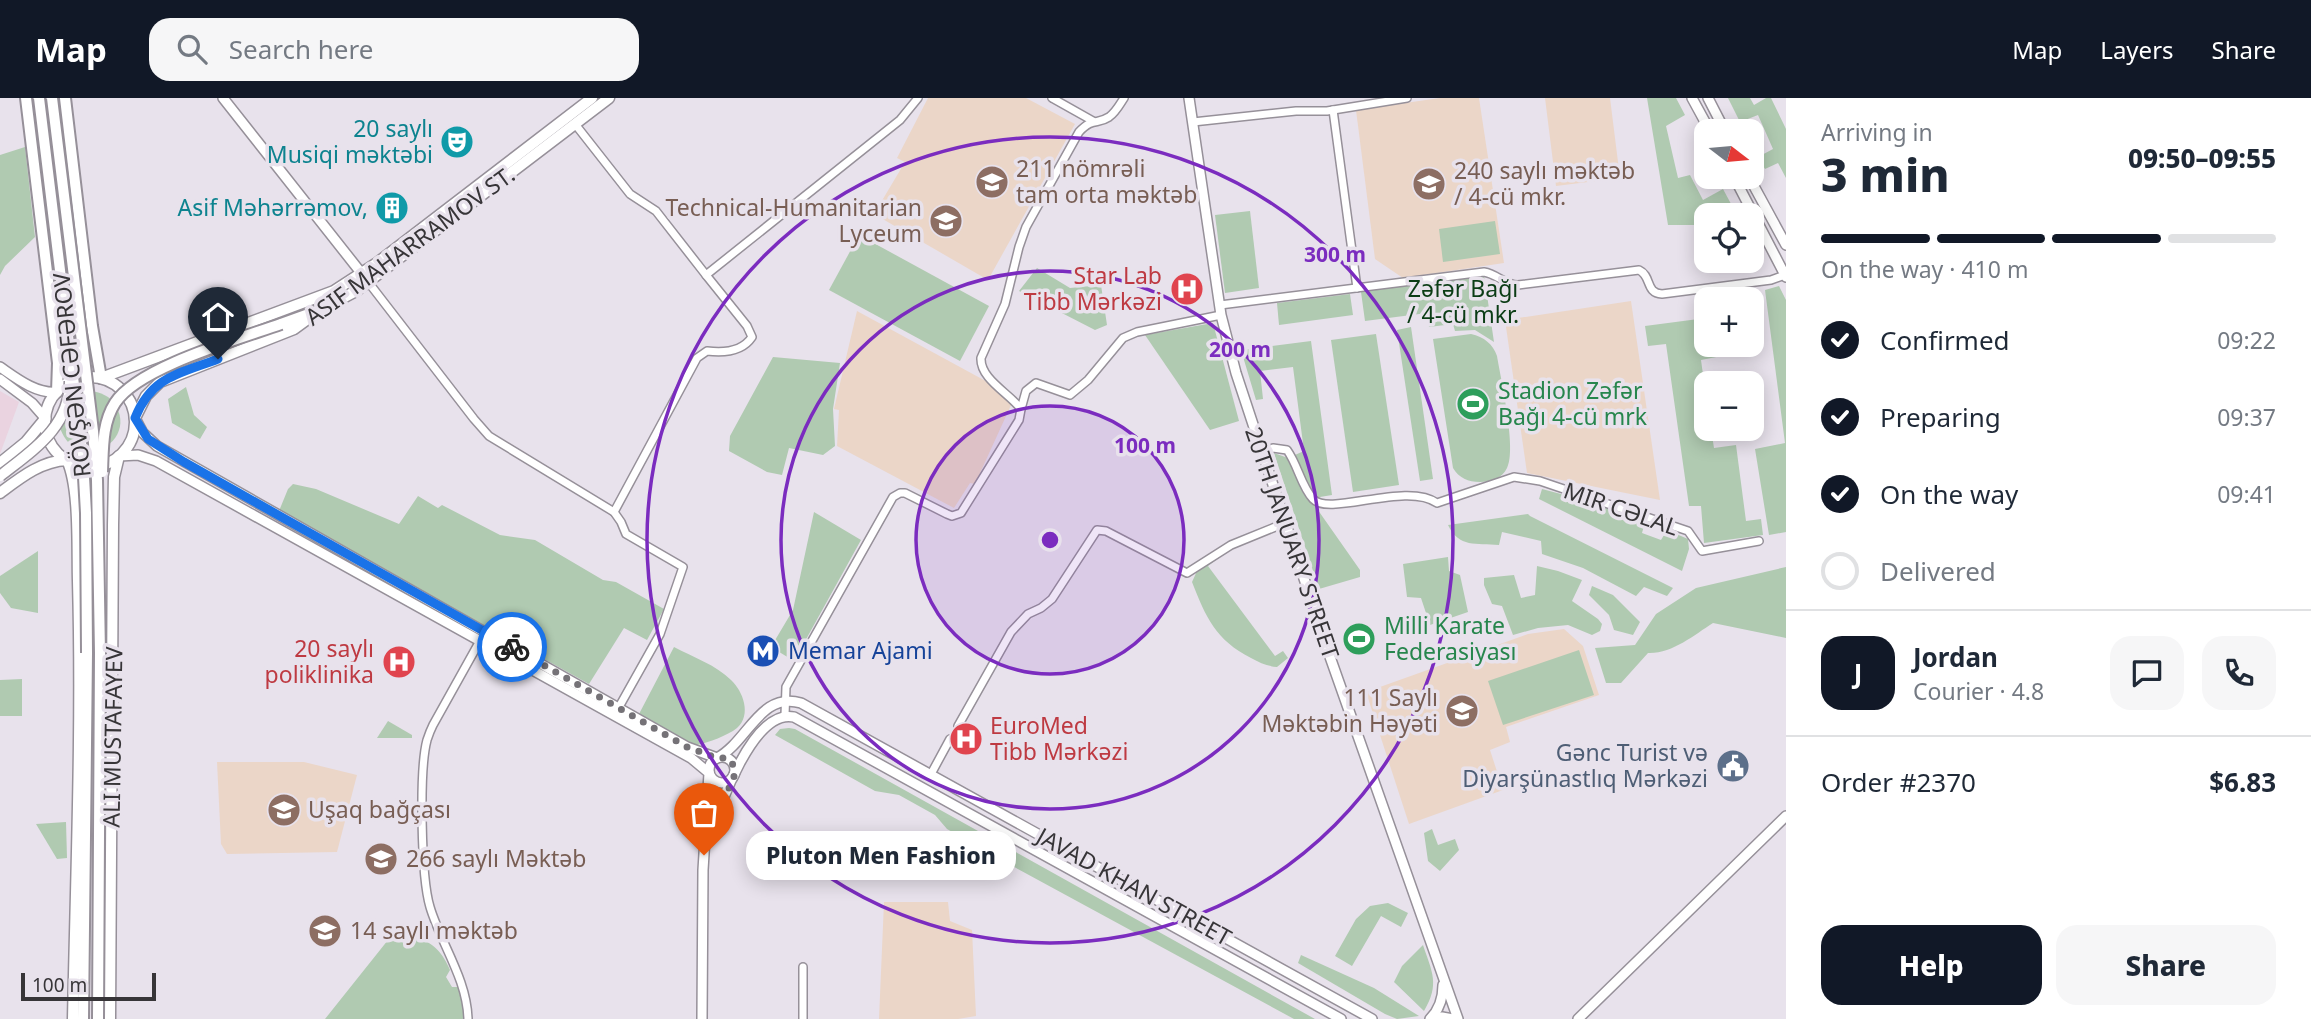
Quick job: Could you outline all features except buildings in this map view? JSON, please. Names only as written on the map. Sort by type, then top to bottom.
[{"type":"main road","points":[[26,98],[55,332],[57,392]]},
{"type":"main road","name":"RÖVŞƏN CƏFƏROV","points":[[39,98],[83,459],[87,653]]},
{"type":"main road","name":"RÖVŞƏN CƏFƏROV","points":[[52,98],[92,422],[99,555],[100,653]]},
{"type":"main road","points":[[65,98],[100,378]]},
{"type":"main road","name":"ASIF MAHARRAMOV ST.","points":[[568,124],[592,98]]},
{"type":"main road","name":"ASIF MAHARRAMOV ST.","points":[[160,382],[293,329],[320,310],[342,300],[366,278],[568,124],[608,98]]},
{"type":"main road","name":"ASIF MAHARRAMOV ST.","points":[[100,378],[366,278]]},
{"type":"main road","points":[[99,555],[104,438],[110,414],[128,388],[151,373],[320,310]]},
{"type":"main road","points":[[55,332],[59,343],[67,348],[88,343],[92,326]]},
{"type":"main road","points":[[0,476],[45,440],[61,419],[69,397],[70,345]]},
{"type":"main road","points":[[155,358],[148,364],[146,374],[153,382],[160,382]]},
{"type":"main road","points":[[135,418],[133,407],[121,388],[100,378],[77,379],[66,384],[51,400],[46,419],[49,438],[59,454],[75,464],[103,465],[119,456],[132,439],[135,418],[146,396],[160,382]]},
{"type":"main road","points":[[3,491],[11,480],[0,465],[26,442],[46,419]]},
{"type":"main road","name":"ALI MUSTAFAYEV","points":[[110,1019],[114,477],[119,456]]},
{"type":"main road","points":[[3,491],[41,466],[67,460]]},
{"type":"main road","name":"ALI MUSTAFAYEV","points":[[67,460],[74,483],[80,652],[73,1019]]},
{"type":"main road","points":[[78,561],[81,548],[87,542],[105,543],[113,558]]},
{"type":"main road","name":"ALI MUSTAFAYEV","points":[[83,1019],[87,653]]},
{"type":"main road","name":"ALI MUSTAFAYEV","points":[[98,1019],[100,653]]},
{"type":"street","points":[[223,98],[489,436],[614,512],[626,534],[683,567],[660,634],[619,707]]},
{"type":"street","points":[[706,275],[900,120],[918,98]]},
{"type":"street","points":[[1052,98],[1093,121]]},
{"type":"street","points":[[1021,409],[986,374],[981,366],[981,358],[1005,304],[1026,228],[1079,132],[1093,121],[1113,114],[1124,98]]},
{"type":"street","name":"20TH JANUARY STREET","points":[[1189,98],[1220,310],[1236,373],[1329,654],[1455,1019]]},
{"type":"street","points":[[1193,122],[1296,111],[1319,112],[1407,98]]},
{"type":"street","points":[[1692,98],[1703,119]]},
{"type":"street","points":[[1708,98],[1719,119]]},
{"type":"street","points":[[1333,110],[1357,288]]},
{"type":"street","points":[[568,124],[630,194],[656,211],[747,326],[752,337],[741,347],[723,353],[706,351],[697,358],[614,512]]},
{"type":"street","points":[[704,855],[733,778],[762,730],[775,719],[785,715],[786,687],[893,498],[905,493],[952,516],[961,513],[1019,420],[1026,391],[1036,383],[1070,396],[1088,380],[1123,338],[1137,332],[1220,310],[1357,288],[1484,272],[1513,285],[1639,270],[1646,275],[1650,289],[1662,295],[1786,276],[1740,189]]},
{"type":"street","points":[[1756,189],[1786,245]]},
{"type":"street","points":[[0,367],[27,385],[46,392],[57,392]]},
{"type":"street","points":[[0,379],[32,403],[46,419]]},
{"type":"street","points":[[135,418],[143,433],[157,446],[315,542],[483,636],[691,758],[714,780],[722,783],[733,778]]},
{"type":"street","name":"MIR CƏLAL","points":[[1261,452],[1273,448],[1287,450],[1311,498],[1321,504],[1422,496],[1437,503],[1514,477],[1547,483],[1688,531],[1702,551],[1759,541]]},
{"type":"street","points":[[119,456],[144,456],[315,542]]},
{"type":"street","points":[[958,726],[1011,632],[1028,614],[1052,599],[1097,530],[1106,531],[1187,573],[1231,545],[1285,523]]},
{"type":"street","points":[[483,636],[619,707],[687,747],[717,758],[725,758],[732,762],[735,770],[733,778]]},
{"type":"street","points":[[468,1019],[465,994],[435,922],[428,897],[423,819],[424,768],[433,724],[483,636]]},
{"type":"street","points":[[702,1019],[704,855],[710,766],[734,746],[764,711],[776,702],[785,700]]},
{"type":"street","name":"JAVAD KHAN STREET","points":[[785,700],[805,705],[1371,1019]]},
{"type":"street","name":"JAVAD KHAN STREET","points":[[785,715],[799,719],[867,756],[1341,1019]]},
{"type":"street","points":[[931,774],[950,740]]},
{"type":"street","points":[[1578,1019],[1786,816]]},
{"type":"street","points":[[803,967],[803,1019]]},
{"type":"street","points":[[1431,1019],[1441,1001],[1442,976]]},
{"type":"street","points":[[1431,1019],[1455,1019]]},
{"type":"shaded area","name":"211 nömrəli tam orta məktəb","points":[[928,98],[1026,98],[1075,124],[988,280],[874,214],[905,162],[897,158]]},
{"type":"shaded area","name":"240 saylı məktəb / 4-cü mkr.","points":[[1440,98],[1479,98],[1504,263],[1403,278],[1375,259],[1356,110]]},
{"type":"shaded area","points":[[1545,98],[1610,98],[1620,178],[1556,186]]},
{"type":"shaded area","points":[[1631,301],[1660,500],[1527,473],[1505,320]]},
{"type":"shaded area","points":[[857,311],[993,385],[1012,403],[975,484],[970,483],[954,508],[837,446],[839,410],[834,409]]},
{"type":"shaded area","points":[[0,391],[19,402],[0,454]]},
{"type":"shaded area","name":"111 Saylı Məktəbin Həyəti","points":[[1564,629],[1583,646],[1599,695],[1506,727],[1510,742],[1490,750],[1503,790],[1409,824],[1366,692],[1528,634]]},
{"type":"shaded area","name":"Uşaq bağçası","points":[[217,762],[304,762],[357,775],[337,852],[227,854],[221,844]]},
{"type":"shaded area","points":[[884,902],[948,902],[950,921],[972,930],[976,1016],[958,1019],[879,1019]]},
{"type":"green space","points":[[1647,98],[1676,98],[1685,115],[1666,126],[1678,178],[1690,175],[1694,189],[1697,189],[1703,200],[1723,189],[1731,203],[1694,203],[1694,225],[1668,225]]},
{"type":"green space","points":[[1728,98],[1750,98],[1754,105],[1771,98],[1786,129],[1786,178],[1778,163],[1764,167],[1764,154],[1773,149],[1764,129],[1764,119],[1760,119],[1758,115],[1738,119]]},
{"type":"green space","points":[[25,147],[35,237],[5,266],[0,275],[0,155]]},
{"type":"green space","points":[[1250,211],[1259,288],[1225,293],[1215,215]]},
{"type":"green space","points":[[1495,221],[1500,254],[1443,262],[1439,229]]},
{"type":"green space","points":[[859,235],[989,306],[960,361],[829,290]]},
{"type":"green space","points":[[1037,268],[1070,288],[1101,285],[1107,325],[1095,330],[1019,291]]},
{"type":"green space","name":"Zəfər Bağı / 4-cü mkr.","points":[[1484,275],[1494,342],[1475,330],[1455,331],[1453,324],[1429,327],[1427,313],[1365,321],[1361,292]]},
{"type":"green space","points":[[1779,286],[1786,300],[1786,532],[1769,535],[1755,449],[1785,443],[1765,290]]},
{"type":"green space","points":[[1350,294],[1353,315],[1279,325],[1277,303]]},
{"type":"green space","points":[[1694,320],[1694,357],[1716,357],[1701,360],[1703,371],[1694,371],[1694,441],[1713,441],[1714,448],[1736,445],[1746,521],[1761,519],[1763,535],[1704,543],[1701,506],[1689,506],[1666,344],[1648,346],[1645,326]]},
{"type":"green space","points":[[1213,323],[1239,421],[1210,430],[1145,335]]},
{"type":"green space","points":[[1411,327],[1433,479],[1420,481],[1397,330]]},
{"type":"green space","points":[[1376,334],[1399,485],[1353,492],[1331,340]]},
{"type":"green space","name":"Stadion Zəfər Bağı 4-cü mrk","points":[[1471,334],[1487,342],[1497,356],[1509,431],[1510,459],[1507,468],[1499,477],[1484,482],[1464,479],[1453,468],[1433,339]]},
{"type":"green space","points":[[1311,341],[1332,495],[1314,498],[1313,503],[1360,570],[1360,577],[1319,589],[1274,453],[1288,458],[1304,451],[1293,367],[1260,371],[1263,399],[1256,400],[1241,350]]},
{"type":"green space","points":[[773,357],[840,363],[833,409],[835,446],[823,455],[789,448],[782,475],[767,472],[729,451],[730,436]]},
{"type":"green space","points":[[186,387],[194,415],[207,427],[200,439],[172,423],[168,399]]},
{"type":"green space","points":[[89,391],[108,397],[116,406],[120,419],[119,432],[112,442],[102,449],[91,451],[79,450],[68,442],[60,428],[74,395]]},
{"type":"green space","points":[[293,484],[316,489],[399,524],[418,496],[438,508],[442,505],[500,535],[535,540],[603,580],[616,582],[664,609],[647,640],[624,628],[589,684],[279,511],[288,489]]},
{"type":"green space","points":[[1542,489],[1606,506],[1645,522],[1642,533],[1661,540],[1667,530],[1688,539],[1689,549],[1682,571],[1539,499]]},
{"type":"green space","points":[[814,512],[861,540],[794,661],[771,647],[793,610]]},
{"type":"green space","points":[[1528,514],[1673,588],[1667,596],[1644,587],[1636,596],[1583,568],[1542,554],[1541,541],[1502,532],[1499,545],[1469,543],[1457,538],[1448,525]]},
{"type":"green space","points":[[38,551],[38,613],[11,608],[0,593],[0,576]]},
{"type":"green space","points":[[1218,552],[1220,557],[1208,566],[1275,656],[1283,651],[1288,658],[1277,667],[1261,663],[1229,644],[1202,607],[1192,582],[1197,571]]},
{"type":"green space","points":[[1448,557],[1449,571],[1460,575],[1468,612],[1430,625],[1421,598],[1407,597],[1403,564]]},
{"type":"green space","points":[[1537,566],[1582,580],[1572,601],[1598,619],[1602,624],[1600,631],[1592,635],[1568,625],[1538,628],[1513,635],[1502,606],[1492,604],[1484,578],[1514,575],[1521,598],[1535,595]]},
{"type":"green space","points":[[1786,567],[1786,638],[1713,623],[1674,647],[1648,653],[1621,683],[1606,683],[1595,648],[1635,645],[1656,614],[1696,588]]},
{"type":"green space","points":[[1592,586],[1613,595],[1640,622],[1633,635],[1614,630],[1609,615],[1589,595]]},
{"type":"green space","points":[[674,647],[718,670],[735,685],[745,710],[742,723],[737,728],[697,745],[684,741],[639,714]]},
{"type":"green space","points":[[1579,650],[1594,695],[1503,725],[1488,681]]},
{"type":"green space","points":[[22,679],[22,716],[0,716],[0,680]]},
{"type":"green space","points":[[388,721],[412,735],[412,738],[377,738]]},
{"type":"green space","points":[[789,728],[1315,1019],[1294,1019],[1005,862],[947,829],[935,815],[899,795],[875,791],[775,735],[780,729]]},
{"type":"green space","points":[[66,822],[67,858],[57,859],[36,824]]},
{"type":"green space","points":[[1432,829],[1438,845],[1455,839],[1459,850],[1440,871],[1428,861],[1424,833]]},
{"type":"green space","points":[[1388,903],[1408,913],[1401,927],[1381,916],[1352,966],[1335,956],[1356,919],[1370,906]]},
{"type":"green space","points":[[402,935],[426,941],[442,956],[450,970],[446,977],[452,987],[458,987],[464,1019],[325,1019],[388,940]]},
{"type":"green space","points":[[1423,945],[1433,978],[1432,993],[1424,1011],[1394,982],[1402,966]]},
{"type":"green space","points":[[1301,955],[1374,988],[1419,1016],[1397,1019],[1385,1014],[1298,963]]},
{"type":"way so far","points":[[512,647],[687,747],[732,762],[735,774],[723,799],[704,855]]},
{"type":"place","name":"20 saylı Musiqi məktəbi","points":[[457,142]]},
{"type":"place","name":"211 nömrəli tam orta məktəb","points":[[992,182]]},
{"type":"place","name":"240 saylı məktəb / 4-cü mkr.","points":[[1429,184]]},
{"type":"place","name":"Asif Məhərrəmov,","points":[[392,208]]},
{"type":"place","name":"Technical-Humanitarian Lyceum","points":[[946,221]]},
{"type":"place","name":"Star Lab Tibb Mәrkәzi","points":[[1187,289]]},
{"type":"place","name":"Stadion Zəfər Bağı 4-cü mrk","points":[[1473,404]]},
{"type":"place","name":"Milli Karate Federasiyası","points":[[1359,639]]},
{"type":"place","name":"Memar Ajami","points":[[763,651]]},
{"type":"place","name":"20 saylı poliklinika","points":[[399,662]]},
{"type":"place","name":"111 Saylı Məktəbin Həyəti","points":[[1462,711]]},
{"type":"place","name":"EuroMed Tibb Mərkəzi","points":[[966,739]]},
{"type":"place","name":"Gənc Turist və Diyarşünastlıq Mərkəzi","points":[[1733,766]]},
{"type":"place","name":"Uşaq bağçası","points":[[284,810]]},
{"type":"place","name":"Pluton Men Fashion","points":[[704,855]]},
{"type":"place","name":"266 saylı Məktəb","points":[[381,859]]},
{"type":"place","name":"14 saylı məktəb","points":[[325,931]]},
{"type":"route","points":[[218,359],[160,382],[150,390],[135,418],[148,439],[184,462],[512,647]]}]
